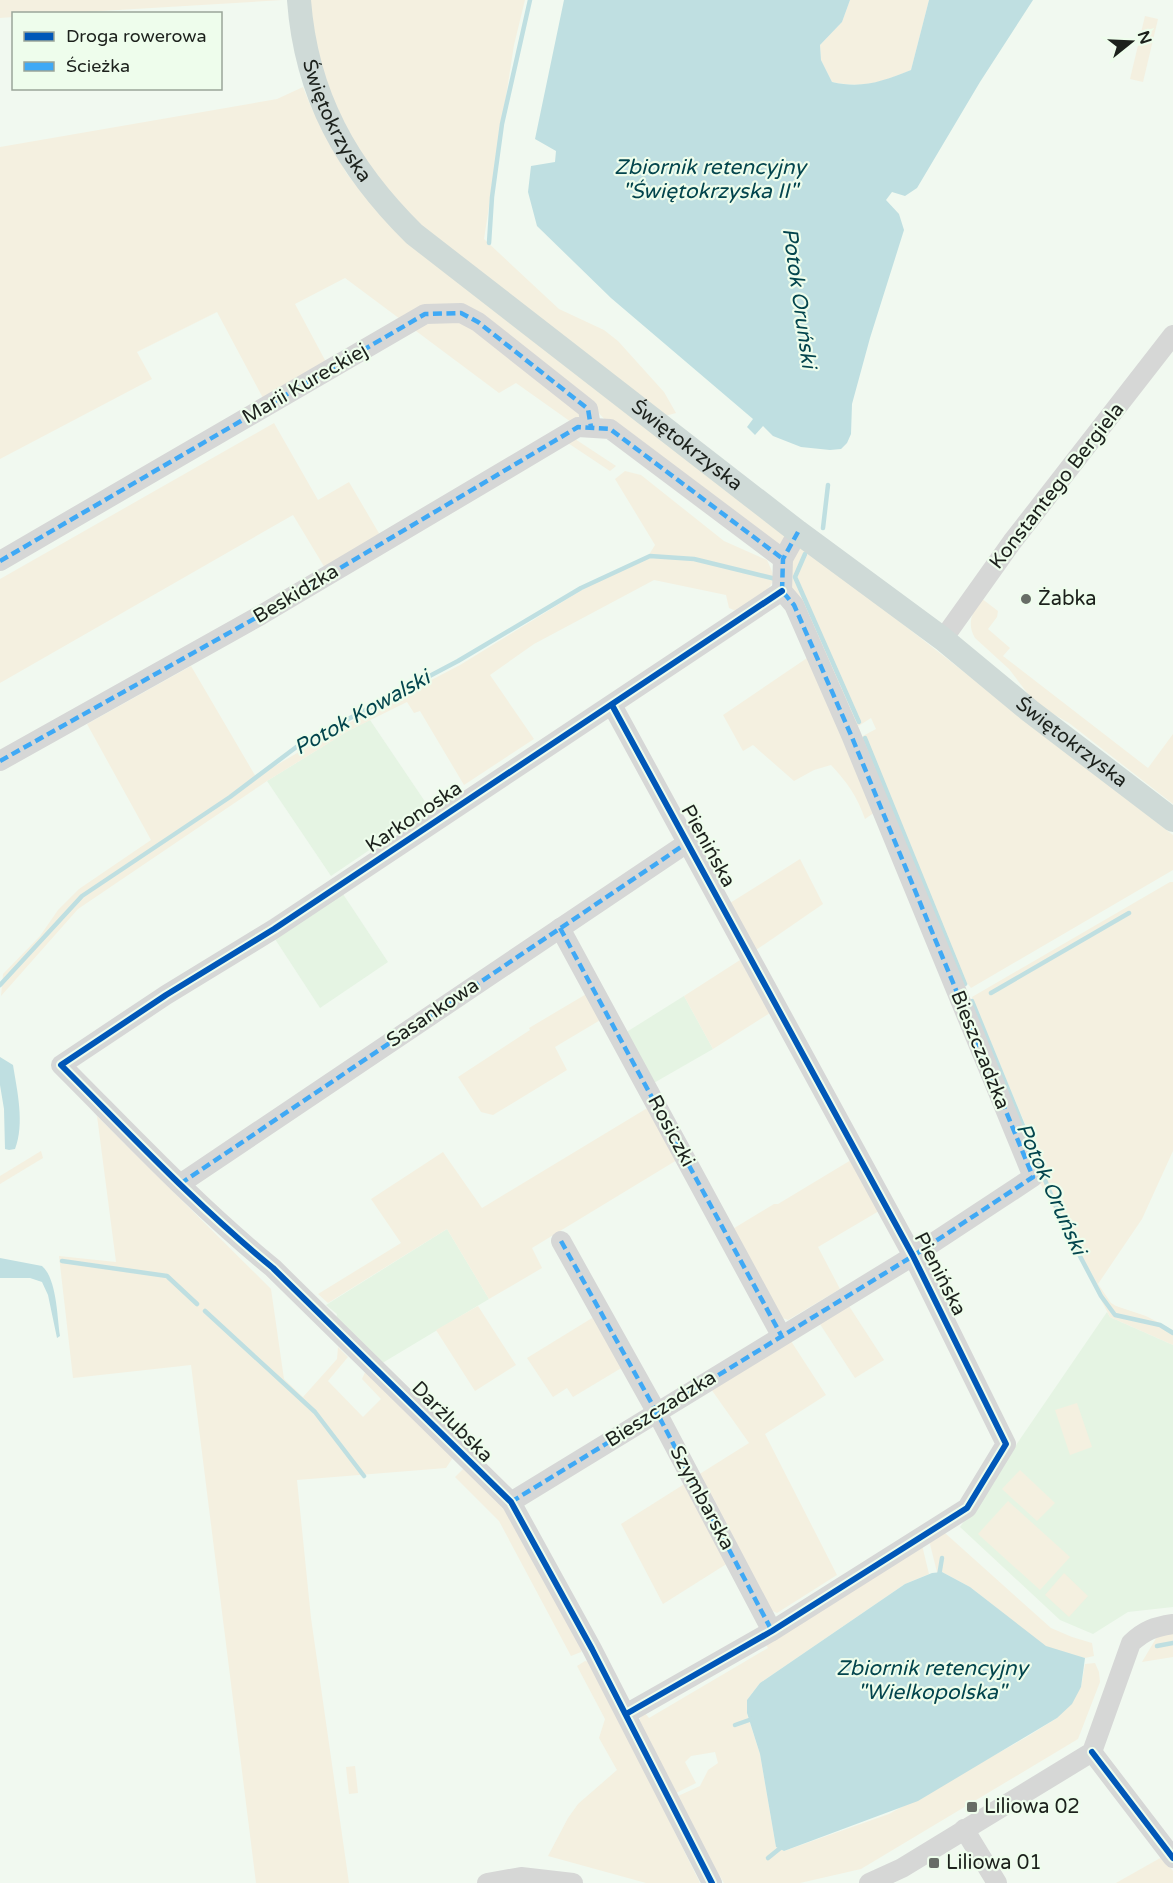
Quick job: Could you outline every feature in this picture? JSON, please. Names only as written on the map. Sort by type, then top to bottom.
[{"type":"main road","name":"Świętokrzyska","points":[[299,0],[305,50],[325,111],[348,155],[393,213],[438,253],[798,532],[943,639],[1030,711],[1173,820]]},
{"type":"street","name":"Marii Kureckiej","points":[[0,561],[426,315],[461,313],[478,322],[588,409],[591,427]]},
{"type":"street","name":"Konstantego Bergiela","points":[[943,639],[1012,542],[1173,335]]},
{"type":"street","name":"Beskidzka","points":[[0,762],[261,615],[578,427],[591,427]]},
{"type":"street","name":"Świętokrzyska","points":[[591,427],[610,429],[783,559]]},
{"type":"street","points":[[782,591],[783,559],[798,532]]},
{"type":"street","name":"Karkonoska","points":[[61,1065],[166,995],[274,929],[782,591]]},
{"type":"street","name":"Bieszczadzka","points":[[510,1502],[913,1256],[1033,1177],[851,735],[794,605],[782,591]]},
{"type":"street","name":"Pienińska","points":[[612,705],[913,1256],[1006,1444],[966,1508],[772,1631],[626,1714]]},
{"type":"street","name":"Sasankowa","points":[[180,1184],[687,843]]},
{"type":"street","name":"Rosiczki","points":[[560,927],[781,1335]]},
{"type":"street","name":"Darżlubska","points":[[61,1065],[180,1184],[243,1244],[273,1268],[510,1502],[626,1714],[712,1883]]},
{"type":"street","name":"Szymbarska","points":[[561,1241],[656,1411],[772,1631]]},
{"type":"street","points":[[869,1883],[902,1868],[1092,1752],[1131,1643],[1143,1632],[1173,1624]]},
{"type":"street","points":[[1092,1752],[1173,1858]]},
{"type":"street","points":[[964,1829],[997,1883]]},
{"type":"street","points":[[487,1883],[521,1877],[573,1883]]},
{"type":"shaded area","points":[[0,0],[283,0],[85,12],[12,12],[12,17],[0,18]]},
{"type":"shaded area","points":[[309,0],[525,0],[514,45],[484,239],[559,309],[604,330],[618,341],[664,392],[676,413],[665,416],[418,225],[376,178],[341,121],[320,71]]},
{"type":"shaded area","points":[[850,0],[929,0],[911,70],[873,83],[854,85],[832,82],[821,60],[820,45],[842,22]]},
{"type":"shaded area","points":[[1145,16],[1158,19],[1143,82],[1130,79]]},
{"type":"shaded area","points":[[303,87],[311,107],[347,174],[385,220],[785,534],[784,541],[779,545],[606,421],[589,402],[470,313],[400,319],[345,278],[295,304],[326,362],[263,398],[217,312],[137,352],[152,379],[0,459],[0,147],[277,99]]},
{"type":"shaded area","points":[[429,319],[464,320],[579,405],[580,416],[571,422],[516,383],[499,393],[412,328]]},
{"type":"shaded area","points":[[274,423],[318,500],[349,482],[380,535],[325,568],[293,515],[0,683],[0,579]]},
{"type":"shaded area","points":[[575,439],[616,466],[610,471],[568,443]]},
{"type":"shaded area","points":[[625,471],[641,475],[724,541],[767,560],[773,577],[768,589],[736,611],[729,608],[726,595],[654,580],[534,644],[490,675],[534,739],[464,785],[420,711],[414,713],[407,702],[348,731],[267,781],[78,909],[1,996],[3,974],[40,936],[58,910],[79,889],[151,840],[87,724],[191,666],[256,777],[345,725],[460,665],[590,585],[647,558],[655,545],[615,479]]},
{"type":"shaded area","points":[[804,547],[1173,835],[1173,870],[971,988],[968,984],[962,986],[861,737],[876,729],[871,718],[857,727],[791,588],[789,567],[796,549]]},
{"type":"shaded area","points":[[981,598],[998,611],[997,617],[988,629],[1010,648],[1003,656],[1148,768],[1173,734],[1173,804],[1069,723],[1041,707],[1031,698],[1009,669],[975,638],[971,622]]},
{"type":"shaded area","points":[[810,656],[878,810],[865,819],[851,790],[831,765],[814,770],[794,781],[753,745],[743,751],[723,715]]},
{"type":"shaded area","points":[[370,720],[430,809],[331,876],[267,781]]},
{"type":"shaded area","points":[[800,859],[823,904],[756,950],[730,903]]},
{"type":"shaded area","points":[[1173,882],[1173,1151],[1142,1219],[1098,1284],[1111,1303],[1146,1316],[1173,1330],[1173,1345],[1110,1317],[1040,1183],[1047,1177],[972,997]]},
{"type":"shaded area","points":[[343,894],[388,962],[320,1008],[275,939]]},
{"type":"shaded area","points":[[740,960],[770,1013],[713,1049],[684,996]]},
{"type":"shaded area","points":[[588,993],[602,1019],[555,1047],[567,1070],[493,1115],[481,1112],[458,1077],[530,1030],[529,1028]]},
{"type":"shaded area","points":[[684,996],[713,1049],[652,1084],[625,1033]]},
{"type":"shaded area","points":[[649,1107],[677,1160],[532,1248],[542,1268],[489,1299],[447,1229],[328,1303],[318,1294],[401,1243],[371,1199],[443,1152],[482,1208]]},
{"type":"shaded area","points":[[97,1116],[271,1289],[284,1379],[303,1397],[337,1359],[338,1347],[348,1357],[328,1381],[363,1417],[381,1399],[362,1379],[366,1370],[454,1456],[446,1468],[297,1480],[311,1618],[349,1883],[256,1883],[191,1365],[73,1378],[59,1256],[116,1262]]},
{"type":"shaded area","points":[[41,1151],[43,1158],[0,1184],[0,1176]]},
{"type":"shaded area","points":[[851,1160],[879,1211],[818,1247],[840,1289],[788,1320],[778,1316],[731,1230]]},
{"type":"shaded area","points":[[447,1229],[489,1299],[379,1365],[336,1319],[337,1314],[326,1305]]},
{"type":"shaded area","points":[[847,1303],[884,1360],[855,1378],[818,1321]]},
{"type":"shaded area","points":[[478,1306],[516,1365],[475,1391],[436,1330]]},
{"type":"shaded area","points":[[1107,1312],[1110,1317],[1173,1345],[1173,1607],[1128,1612],[1093,1634],[1060,1620],[960,1527]]},
{"type":"shaded area","points":[[597,1315],[623,1367],[573,1397],[567,1388],[553,1397],[527,1358]]},
{"type":"shaded area","points":[[789,1338],[826,1395],[765,1434],[837,1575],[777,1613],[768,1609],[698,1475],[749,1443],[711,1389]]},
{"type":"shaded area","points":[[1077,1403],[1092,1447],[1070,1455],[1055,1410]]},
{"type":"shaded area","points":[[465,1467],[501,1503],[582,1647],[581,1652],[571,1656],[499,1521],[455,1477]]},
{"type":"shaded area","points":[[1020,1470],[1055,1503],[1037,1521],[1002,1489]]},
{"type":"shaded area","points":[[686,1483],[728,1563],[663,1604],[621,1524]]},
{"type":"shaded area","points":[[1008,1501],[1070,1557],[1040,1590],[978,1534]]},
{"type":"shaded area","points":[[945,1533],[1051,1628],[1092,1643],[1094,1656],[1085,1658],[1046,1647],[970,1587],[942,1572],[937,1572],[929,1540]]},
{"type":"shaded area","points":[[922,1545],[929,1574],[905,1584],[760,1683],[747,1700],[747,1714],[760,1754],[776,1847],[784,1851],[889,1814],[1025,1738],[1057,1718],[1081,1687],[1085,1664],[1095,1663],[1100,1682],[1078,1739],[861,1869],[800,1883],[724,1883],[720,1876],[717,1877],[678,1796],[700,1786],[708,1770],[718,1763],[715,1752],[691,1756],[685,1762],[696,1783],[674,1794],[638,1724],[640,1718],[645,1713],[649,1718],[768,1648],[765,1643]]},
{"type":"shaded area","points":[[1064,1573],[1088,1596],[1069,1617],[1045,1595]]},
{"type":"shaded area","points":[[1173,1633],[1173,1657],[1142,1662],[1158,1635]]},
{"type":"shaded area","points":[[585,1661],[590,1662],[700,1883],[646,1883],[548,1856],[578,1804],[617,1770],[599,1738],[605,1719],[577,1666]]},
{"type":"shaded area","points":[[355,1766],[358,1793],[349,1794],[346,1767]]},
{"type":"shaded area","points":[[1162,1857],[1173,1871],[1173,1883],[1116,1883]]},
{"type":"water","name":"Zbiornik retencyjny \"Świętokrzyska II\"","points":[[564,0],[850,0],[842,22],[820,45],[821,60],[832,82],[853,85],[882,80],[911,70],[929,0],[1033,0],[980,82],[917,188],[905,196],[892,192],[886,200],[899,214],[904,230],[852,404],[851,434],[841,449],[801,447],[773,436],[763,426],[755,435],[747,427],[753,419],[611,298],[537,226],[528,192],[531,166],[555,162],[556,151],[535,139]]},
{"type":"water","points":[[0,1057],[13,1065],[19,1107],[18,1139],[15,1149],[9,1150],[5,1149]]},
{"type":"water","points":[[0,1258],[42,1266],[47,1272],[53,1289],[60,1336],[57,1338],[48,1295],[42,1282],[30,1278],[0,1278]]},
{"type":"water","name":"Zbiornik retencyjny \"Wielkopolska\"","points":[[942,1572],[970,1587],[1046,1646],[1085,1658],[1081,1687],[1072,1704],[1057,1718],[918,1801],[784,1851],[776,1847],[760,1754],[747,1713],[747,1700],[760,1683],[905,1584],[932,1573]]},
{"type":"waterway","points":[[489,243],[492,197],[502,124],[530,0]]},
{"type":"waterway","name":"Potok Oruński","points":[[823,528],[828,485]]},
{"type":"waterway","name":"Potok Oruński","points":[[805,554],[795,577],[859,722]]},
{"type":"waterway","name":"Potok Kowalski","points":[[0,985],[82,896],[230,797],[299,745],[458,661],[581,588],[650,556],[694,559],[776,579]]},
{"type":"waterway","name":"Potok Oruński","points":[[865,738],[965,984]]},
{"type":"waterway","points":[[991,993],[1129,913]]},
{"type":"waterway","name":"Potok Oruński","points":[[972,1001],[1063,1224],[1101,1296],[1115,1315],[1160,1325],[1173,1333]]},
{"type":"waterway","points":[[62,1261],[167,1276],[197,1304]]},
{"type":"waterway","points":[[205,1311],[315,1412],[364,1476]]},
{"type":"waterway","points":[[939,1576],[942,1558]]},
{"type":"waterway","points":[[1157,1646],[1173,1643]]},
{"type":"waterway","points":[[735,1725],[752,1719]]},
{"type":"waterway","points":[[768,1858],[784,1845]]},
{"type":"marked path","points":[[0,561],[425,314],[461,313],[478,322],[588,409],[591,427]]},
{"type":"marked path","points":[[0,761],[261,615],[578,427],[610,429],[783,559]]},
{"type":"marked path","points":[[782,591],[783,559],[798,532]]},
{"type":"marked path","points":[[511,1502],[913,1256],[1033,1177],[851,735],[794,605],[782,591]]},
{"type":"marked path","points":[[180,1184],[687,843]]},
{"type":"marked path","points":[[560,928],[781,1335]]},
{"type":"marked path","points":[[561,1241],[656,1411],[772,1631]]},
{"type":"cycle path","points":[[712,1883],[592,1649],[511,1502],[273,1268],[191,1195],[61,1065],[166,995],[274,929],[782,591]]},
{"type":"cycle path","points":[[612,705],[913,1256],[1006,1444],[967,1508],[772,1631],[626,1714]]},
{"type":"cycle path","points":[[1092,1752],[1173,1858]]},
{"type":"place","name":"Żabka","points":[[1026,599]]},
{"type":"place","name":"Liliowa 02","points":[[972,1807]]},
{"type":"place","name":"Liliowa 01","points":[[934,1863]]}]
